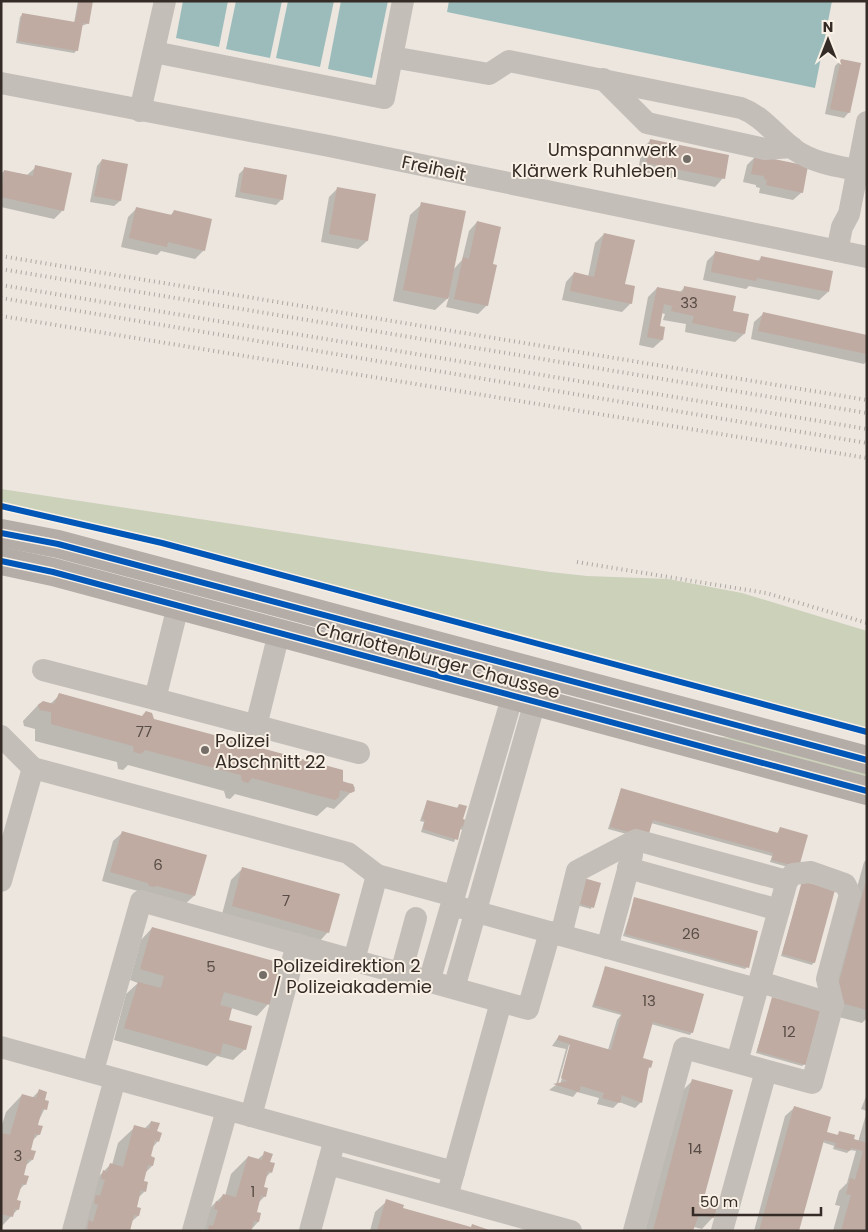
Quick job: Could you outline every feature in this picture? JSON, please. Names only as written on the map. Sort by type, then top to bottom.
[{"type":"main road","name":"Charlottenburger Chaussee","points":[[1,533],[58,544],[867,760]]},
{"type":"main road","name":"Charlottenburger Chaussee","points":[[1,561],[53,572],[867,791]]},
{"type":"street","points":[[140,111],[165,1]]},
{"type":"street","points":[[154,52],[384,98],[403,1]]},
{"type":"street","points":[[392,56],[489,74],[509,61],[741,108],[762,119],[792,147],[812,160],[857,170]]},
{"type":"street","points":[[603,80],[647,123],[765,149],[792,147]]},
{"type":"street","name":"Freiheit","points":[[1,83],[329,146],[867,257]]},
{"type":"street","points":[[836,251],[842,226],[849,214],[867,122]]},
{"type":"street","points":[[155,699],[178,606]]},
{"type":"street","points":[[256,726],[279,633]]},
{"type":"street","points":[[43,670],[360,753]]},
{"type":"street","points":[[429,982],[453,901],[532,670]]},
{"type":"street","points":[[454,988],[475,912],[523,698]]},
{"type":"street","points":[[1,736],[33,768],[348,853],[377,875],[453,901],[475,912],[607,948],[833,1004]]},
{"type":"street","points":[[1,881],[33,768]]},
{"type":"street","points":[[607,948],[636,840]]},
{"type":"street","points":[[96,1060],[140,900],[528,1009],[577,871],[636,840],[787,881]]},
{"type":"street","points":[[628,868],[779,910]]},
{"type":"street","points":[[634,1231],[684,1048],[812,1083],[833,1004],[827,979],[850,894],[848,888],[832,878],[811,872],[793,874],[787,881],[737,1062]]},
{"type":"street","points":[[354,960],[377,875]]},
{"type":"street","points":[[401,973],[416,918]]},
{"type":"street","points":[[251,1116],[297,944]]},
{"type":"street","points":[[447,1197],[501,1002]]},
{"type":"street","points":[[1,1047],[454,1172]]},
{"type":"street","points":[[722,1231],[766,1070]]},
{"type":"street","points":[[73,1231],[115,1079]]},
{"type":"street","points":[[192,1231],[227,1110]]},
{"type":"street","points":[[310,1231],[335,1139]]},
{"type":"street","points":[[328,1164],[571,1231]]},
{"type":"green space","points":[[1,489],[550,572],[587,576],[668,579],[742,593],[867,631],[867,729],[146,535],[1,503]]},
{"type":"green space","points":[[711,736],[757,740],[867,770],[867,780]]},
{"type":"water","points":[[183,1],[228,1],[219,47],[176,38]]},
{"type":"water","points":[[236,1],[282,1],[270,58],[226,49]]},
{"type":"water","points":[[288,1],[334,1],[320,67],[276,58]]},
{"type":"water","points":[[341,1],[388,1],[372,78],[328,69]]},
{"type":"water","points":[[449,1],[832,1],[815,88],[447,12]]},
{"type":"building","points":[[79,1],[93,1],[89,24],[83,23],[78,51],[18,41],[22,13],[75,22]]},
{"type":"building","points":[[841,59],[861,63],[850,113],[830,109]]},
{"type":"building","name":"Umspannwerk Klärwerk Ruhleben","points":[[650,139],[729,155],[725,179],[646,163]]},
{"type":"building","points":[[755,155],[808,166],[803,193],[766,185],[767,180],[764,179],[764,176],[751,174]]},
{"type":"building","points":[[102,159],[128,164],[121,201],[94,196]]},
{"type":"building","points":[[35,165],[72,173],[64,211],[1,197],[4,170],[33,176]]},
{"type":"building","points":[[244,167],[287,175],[283,200],[240,192]]},
{"type":"building","points":[[337,187],[376,194],[368,241],[329,234]]},
{"type":"building","points":[[421,202],[466,211],[448,299],[403,290]]},
{"type":"building","points":[[136,207],[172,215],[174,210],[212,219],[205,251],[168,242],[167,247],[129,238]]},
{"type":"building","points":[[477,221],[501,227],[493,264],[497,265],[488,306],[454,299],[463,257],[469,259]]},
{"type":"building","points":[[604,233],[635,240],[625,284],[635,286],[632,304],[570,291],[574,272],[594,277]]},
{"type":"building","points":[[715,251],[760,261],[761,256],[833,271],[829,292],[757,278],[756,281],[711,272]]},
{"type":"building","points":[[684,286],[736,296],[733,311],[749,314],[745,334],[692,323],[694,316],[671,311],[672,306],[664,304],[660,326],[665,327],[663,340],[647,337],[657,287],[683,292]]},
{"type":"building","points":[[763,312],[867,335],[867,354],[758,331]]},
{"type":"building","points":[[59,693],[142,716],[146,711],[152,713],[154,719],[248,744],[253,740],[259,741],[261,748],[343,770],[343,782],[353,784],[355,791],[351,793],[340,790],[339,797],[335,800],[252,778],[248,783],[242,781],[241,775],[145,750],[141,754],[134,752],[133,746],[51,724],[51,712],[40,710],[38,705],[43,701],[54,704]]},
{"type":"building","points":[[621,788],[778,833],[780,827],[808,835],[799,867],[772,860],[773,853],[653,820],[648,837],[610,827]]},
{"type":"building","points":[[427,800],[458,808],[459,804],[467,806],[463,819],[469,821],[467,828],[461,826],[458,840],[423,829],[425,820],[422,819]]},
{"type":"building","points":[[122,831],[207,855],[195,896],[157,886],[149,886],[148,883],[110,872]]},
{"type":"building","points":[[242,867],[340,894],[329,933],[232,906]]},
{"type":"building","points":[[584,878],[601,883],[594,908],[577,903]]},
{"type":"building","points":[[802,881],[835,890],[815,963],[782,954]]},
{"type":"building","points":[[867,882],[867,1010],[834,1001]]},
{"type":"building","points":[[634,897],[758,931],[749,968],[625,934]]},
{"type":"building","points":[[152,927],[281,963],[270,1005],[224,992],[220,1005],[232,1008],[229,1020],[252,1026],[246,1050],[223,1043],[220,1055],[124,1028],[138,982],[161,988],[164,976],[140,969]]},
{"type":"building","points":[[605,966],[704,994],[693,1033],[653,1022],[643,1058],[653,1061],[651,1068],[649,1067],[642,1103],[622,1095],[620,1103],[602,1098],[604,1093],[581,1086],[579,1092],[553,1084],[568,1081],[561,1078],[570,1044],[557,1040],[559,1035],[611,1050],[622,1013],[594,1005]]},
{"type":"building","points":[[772,997],[821,1010],[806,1065],[757,1051]]},
{"type":"building","points":[[692,1079],[733,1090],[702,1205],[717,1209],[714,1218],[699,1214],[693,1231],[653,1231]]},
{"type":"building","points":[[39,1089],[47,1092],[45,1100],[49,1101],[47,1110],[42,1109],[38,1125],[43,1126],[40,1135],[35,1134],[31,1150],[36,1151],[33,1160],[28,1159],[24,1175],[29,1176],[26,1185],[22,1184],[17,1200],[21,1201],[19,1210],[15,1209],[13,1217],[1,1214],[1,1133],[10,1135],[22,1094],[36,1098]]},
{"type":"building","points":[[794,1106],[831,1117],[827,1132],[838,1135],[839,1131],[855,1135],[854,1139],[867,1143],[867,1231],[841,1231],[851,1195],[846,1194],[850,1178],[855,1180],[863,1151],[851,1148],[850,1151],[835,1147],[836,1143],[824,1140],[799,1231],[759,1231]]},
{"type":"building","points":[[151,1121],[160,1123],[157,1131],[162,1133],[159,1142],[155,1140],[151,1156],[155,1158],[153,1166],[148,1165],[144,1181],[148,1182],[146,1192],[141,1190],[137,1207],[141,1208],[139,1216],[134,1215],[130,1231],[91,1231],[87,1229],[89,1220],[93,1222],[98,1205],[94,1203],[96,1195],[100,1196],[105,1180],[101,1179],[103,1170],[107,1172],[110,1163],[123,1167],[134,1125],[149,1129]]},
{"type":"building","points":[[264,1151],[273,1154],[270,1162],[275,1163],[272,1173],[268,1171],[264,1187],[268,1188],[266,1197],[261,1196],[257,1212],[261,1213],[259,1222],[254,1221],[251,1231],[208,1231],[209,1225],[213,1226],[218,1210],[214,1209],[216,1201],[220,1202],[223,1194],[236,1197],[248,1156],[262,1160]]},
{"type":"building","points":[[386,1199],[404,1205],[403,1208],[471,1227],[472,1224],[492,1231],[377,1231]]},
{"type":"railway","points":[[1,256],[867,400]]},
{"type":"railway","points":[[1,269],[867,413]]},
{"type":"railway","points":[[1,285],[867,429]]},
{"type":"railway","points":[[1,298],[867,443]]},
{"type":"railway","points":[[1,316],[867,458]]},
{"type":"railway","points":[[577,562],[766,593],[867,623]]},
{"type":"cycle path","points":[[1,506],[162,543],[867,732]]},
{"type":"cycle path","points":[[1,533],[58,544],[867,760]]},
{"type":"cycle path","points":[[1,561],[53,572],[867,791]]},
{"type":"place","name":"Umspannwerk Klärwerk Ruhleben","points":[[687,159]]},
{"type":"place","name":"Polizei Abschnitt 22","points":[[205,750]]},
{"type":"place","name":"Polizeidirektion 2 / Polizeiakademie","points":[[263,975]]}]
